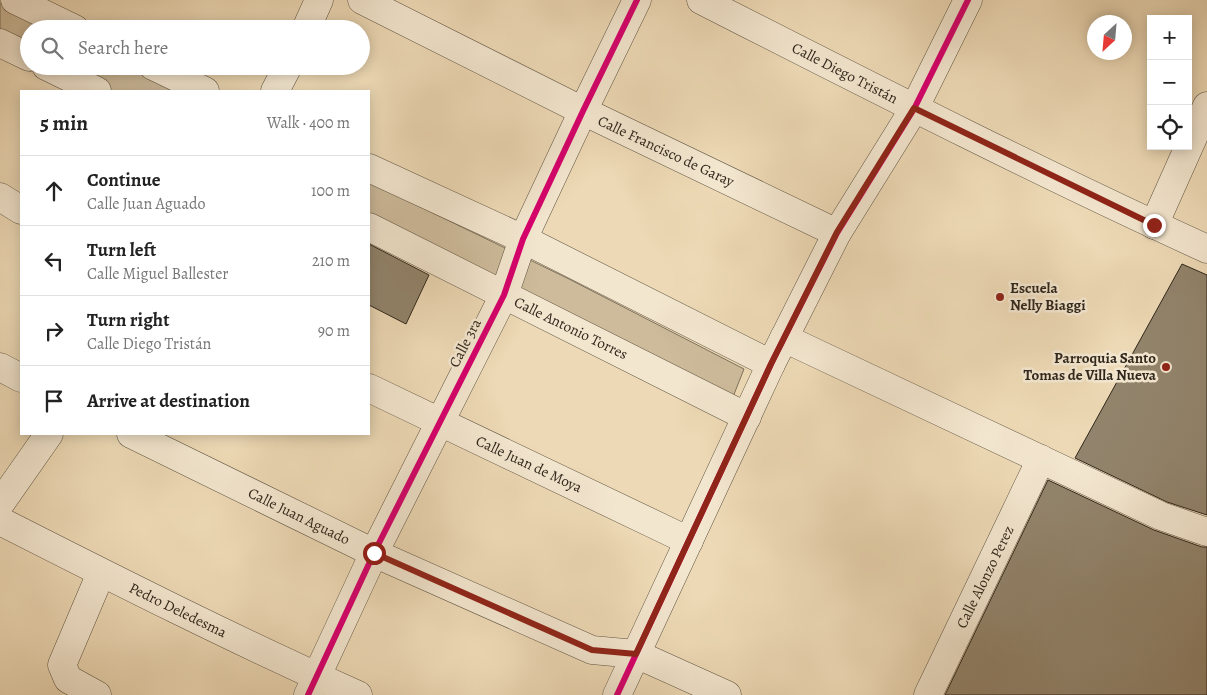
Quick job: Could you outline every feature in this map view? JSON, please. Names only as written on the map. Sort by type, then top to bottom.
[{"type":"street","points":[[15,0],[56,20]]},
{"type":"street","points":[[310,20],[320,0]]},
{"type":"street","name":"Calle Francisco de Garay","points":[[362,0],[583,111],[837,232]]},
{"type":"street","name":"Calle 3ra","points":[[313,686],[374,553],[504,295],[523,240],[637,0]]},
{"type":"street","name":"Calle Diego Tristán","points":[[700,0],[914,108],[1207,249]]},
{"type":"street","points":[[617,695],[771,364],[837,232],[914,108],[968,0]]},
{"type":"street","points":[[0,43],[20,53]]},
{"type":"street","points":[[64,75],[95,90]]},
{"type":"street","points":[[172,75],[203,90]]},
{"type":"street","points":[[276,90],[283,75]]},
{"type":"street","points":[[1154,225],[1207,106]]},
{"type":"street","points":[[370,168],[523,240],[771,364]]},
{"type":"street","points":[[0,197],[20,209]]},
{"type":"street","name":"Calle Antonio Torres","points":[[370,228],[746,417]]},
{"type":"street","points":[[784,338],[1162,516],[1207,532]]},
{"type":"street","points":[[0,367],[20,377]]},
{"type":"street","name":"Calle Juan de Moya","points":[[370,388],[689,540]]},
{"type":"street","points":[[0,504],[49,435]]},
{"type":"street","name":"Calle Juan Aguado","points":[[133,435],[374,553],[592,650],[636,654],[727,695]]},
{"type":"street","name":"Calle Alonzo Perez","points":[[928,695],[1041,459]]},
{"type":"street","name":"Pedro Deledesma","points":[[0,520],[313,686],[358,695]]},
{"type":"street","points":[[97,695],[68,679],[62,665],[100,572]]},
{"type":"shaded area","points":[[0,3],[35,20],[20,20],[20,53],[0,43]]},
{"type":"shaded area","points":[[65,75],[149,75],[180,90],[95,90]]},
{"type":"shaded area","points":[[370,182],[567,278],[744,369],[729,407],[370,228]]},
{"type":"building","points":[[370,245],[429,275],[406,324],[370,306]]},
{"type":"building","name":"Parroquia Santo Tomas de Villa Nueva","points":[[1182,264],[1207,275],[1207,515],[1167,502],[1075,458]]},
{"type":"building","points":[[1048,480],[1154,530],[1202,547],[1207,547],[1207,695],[945,695]]},
{"type":"cycle path","points":[[308,695],[374,553],[504,295],[523,239],[637,0]]},
{"type":"cycle path","points":[[617,695],[771,364],[837,233],[914,109],[968,0]]},
{"type":"place","name":"Escuela Nelly Biaggi","points":[[1000,297]]},
{"type":"place","name":"Parroquia Santo Tomas de Villa Nueva","points":[[1166,367]]},
{"type":"route","points":[[374,553],[592,650],[636,654],[771,364],[837,232],[914,108],[1154,225]]}]
